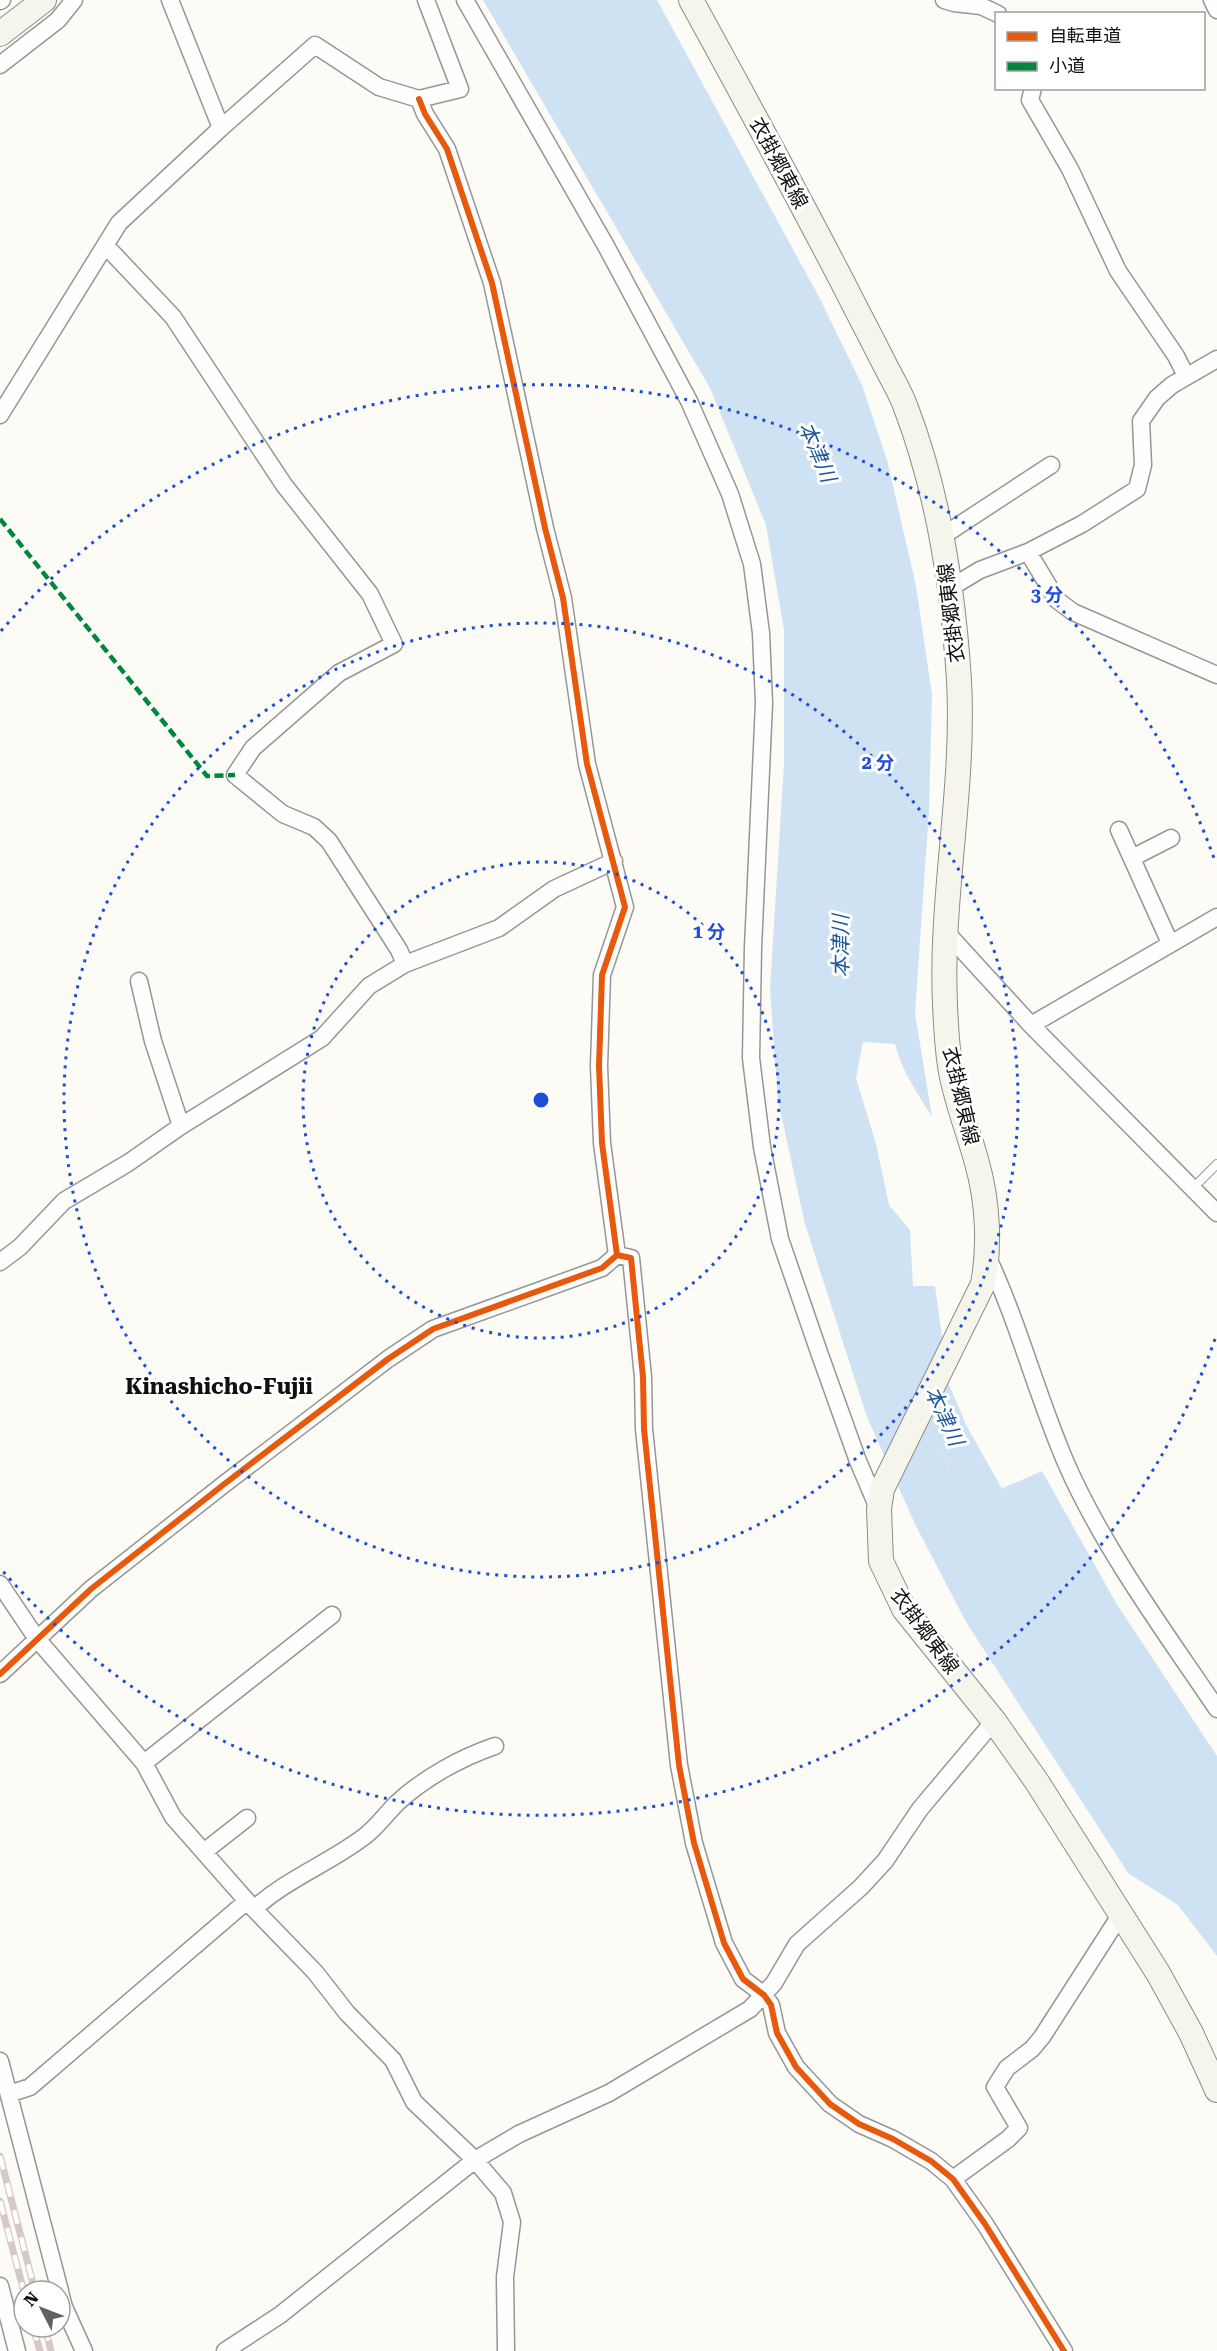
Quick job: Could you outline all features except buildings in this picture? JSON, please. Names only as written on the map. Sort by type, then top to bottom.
[{"type":"main road","points":[[0,34],[44,0]]},
{"type":"main road","name":"衣掛郷東線","points":[[691,0],[789,180],[905,405],[925,467],[950,588],[959,682],[958,771],[945,931],[944,974],[951,1071],[978,1166],[985,1213],[988,1258],[982,1284],[880,1499],[881,1561],[904,1609],[994,1721],[1037,1782],[1158,1972],[1191,2033],[1217,2091]]},
{"type":"street","points":[[0,65],[58,20],[74,0]]},
{"type":"street","points":[[170,0],[221,128]]},
{"type":"street","points":[[0,415],[106,246],[118,223],[315,45],[379,87],[419,99],[460,89],[426,0]]},
{"type":"street","points":[[465,0],[606,246],[689,400],[730,494],[752,564],[761,633],[764,703],[753,948],[751,1058],[762,1147],[780,1239],[858,1461],[880,1499]]},
{"type":"street","points":[[944,0],[981,6],[995,13]]},
{"type":"street","points":[[1212,0],[1217,10]]},
{"type":"street","points":[[1032,90],[1030,100],[1070,169],[1118,271],[1176,356],[1186,376]]},
{"type":"street","points":[[419,99],[425,114],[447,149],[492,283],[545,528],[563,598],[587,764],[625,907],[602,975],[598,1066],[602,1143],[617,1255]]},
{"type":"street","points":[[106,246],[173,317],[284,485],[370,594],[394,644],[339,673],[253,748],[235,775],[283,814],[314,827],[329,841],[399,950],[405,964]]},
{"type":"street","points":[[950,588],[980,570],[1028,552],[1082,524],[1137,489],[1143,465],[1141,421],[1157,398],[1172,385],[1217,359]]},
{"type":"street","points":[[941,537],[1051,465]]},
{"type":"street","points":[[1028,552],[1057,600],[1073,612],[1217,675]]},
{"type":"street","points":[[1119,830],[1170,943]]},
{"type":"street","points":[[1132,858],[1171,838]]},
{"type":"street","points":[[0,1262],[20,1247],[64,1201],[128,1163],[181,1126],[322,1038],[369,986],[405,964],[499,928],[554,889],[614,861]]},
{"type":"street","points":[[1031,1025],[1217,917]]},
{"type":"street","points":[[945,931],[1031,1025],[1217,1214]]},
{"type":"street","points":[[139,981],[153,1041],[181,1126]]},
{"type":"street","points":[[0,1674],[91,1589],[388,1359],[433,1329],[602,1268],[617,1255],[631,1257],[643,1377],[645,1441],[679,1765],[694,1844],[724,1943],[742,1979],[764,1995],[771,2005],[777,2033],[796,2067],[830,2104],[859,2124],[893,2139],[931,2161],[953,2179],[985,2224],[1064,2351]]},
{"type":"street","points":[[988,1258],[1008,1302],[1067,1465],[1106,1539],[1217,1709]]},
{"type":"street","points":[[0,1584],[37,1639],[144,1763],[173,1817],[250,1905],[315,1972],[347,2013],[393,2061],[414,2102],[475,2160],[503,2193],[512,2222],[505,2277],[506,2351]]},
{"type":"street","points":[[144,1763],[332,1615]]},
{"type":"street","points":[[225,2351],[280,2314],[475,2160],[519,2134],[609,2093],[732,2022],[750,2009],[774,1983],[797,1944],[861,1887],[885,1860],[920,1809],[994,1721]]},
{"type":"street","points":[[9,2094],[30,2086],[250,1905],[317,1869],[367,1835],[397,1803],[422,1783],[471,1754],[495,1746]]},
{"type":"street","points":[[205,1851],[247,1818]]},
{"type":"street","points":[[953,2179],[1008,2139],[1019,2128],[995,2087],[1007,2068],[1032,2049],[1042,2037],[1121,1914]]},
{"type":"street","points":[[0,2061],[57,2279]]},
{"type":"street","points":[[0,2286],[17,2351]]},
{"type":"street","points":[[72,2325],[84,2351]]},
{"type":"lane","points":[[1191,1190],[1217,1164]]},
{"type":"water","points":[[483,0],[657,0],[819,297],[862,385],[887,460],[916,586],[932,695],[929,810],[915,1013],[932,1117],[906,1073],[895,1044],[863,1042],[856,1078],[876,1144],[889,1205],[910,1230],[913,1286],[935,1286],[952,1409],[933,1437],[948,1467],[977,1494],[1001,1489],[1042,1471],[1116,1603],[1217,1756],[1217,1956],[1178,1905],[1128,1873],[966,1622],[915,1524],[867,1417],[805,1224],[778,1100],[770,989],[784,763],[784,630],[766,525],[710,388]]},
{"type":"waterway","name":"本津川","points":[[925,1374],[950,1433],[1008,1536]]},
{"type":"railway","points":[[0,2156],[32,2279]]},
{"type":"railway","points":[[0,2201],[21,2279]]},
{"type":"railway","points":[[36,2339],[40,2351]]},
{"type":"railway","points":[[48,2339],[51,2351]]},
{"type":"marked path","points":[[0,519],[207,776],[235,775]]},
{"type":"cycle path","points":[[0,1674],[91,1589],[388,1359],[433,1329],[602,1268],[617,1255],[602,1143],[599,1066],[602,975],[625,907],[587,764],[563,598],[545,528],[492,283],[447,149],[425,114],[419,99]]},
{"type":"cycle path","points":[[617,1255],[631,1258],[643,1377],[644,1429],[679,1765],[694,1843],[724,1943],[743,1979],[764,1995],[771,2005],[777,2033],[796,2067],[830,2104],[859,2124],[893,2139],[931,2161],[953,2179],[985,2224],[1064,2351]]},
{"type":"district","name":"Kinashicho-Fujii","points":[[219,1386]]}]
